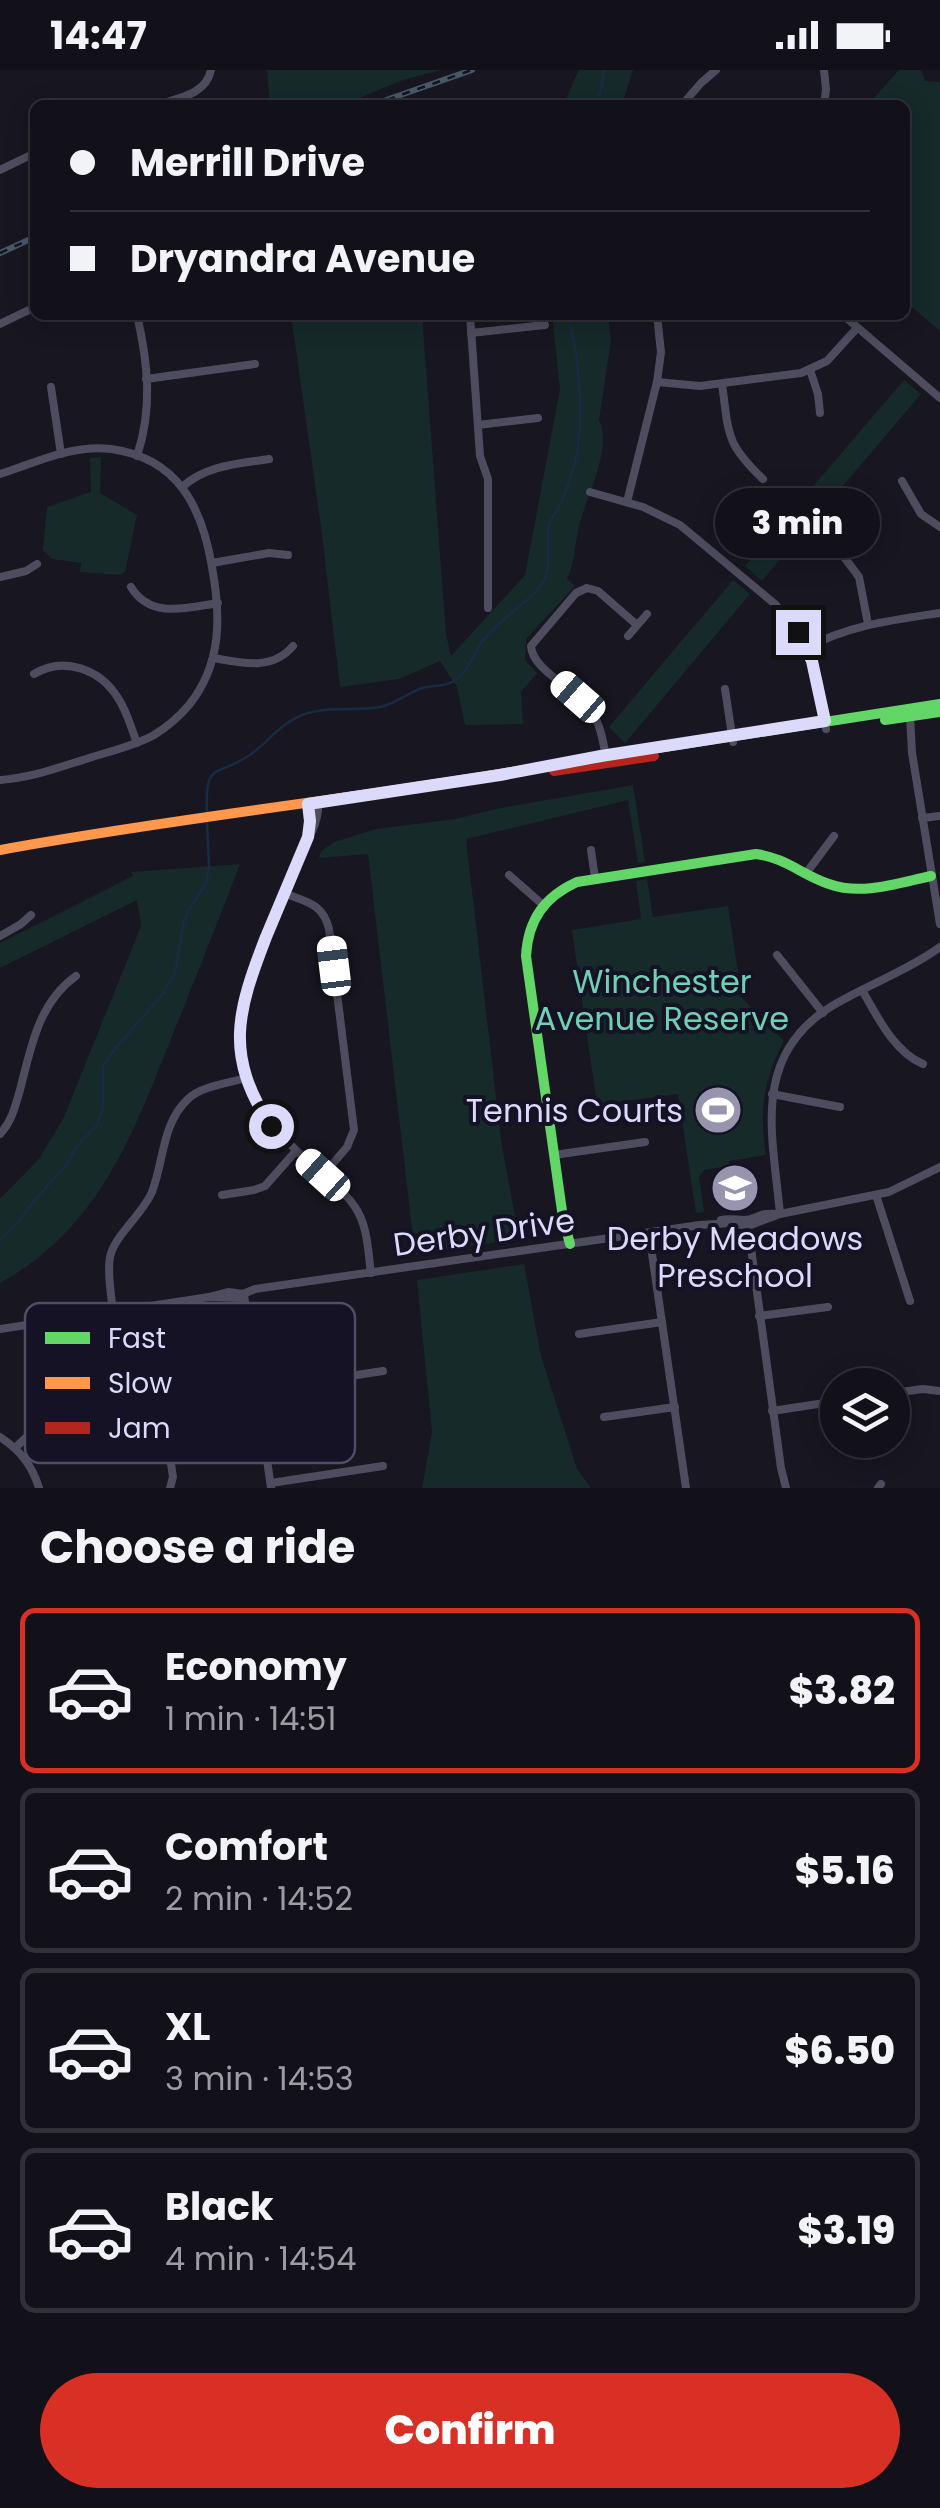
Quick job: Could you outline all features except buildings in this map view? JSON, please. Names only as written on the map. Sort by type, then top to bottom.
[{"type":"main road","points":[[907,714],[940,704]]},
{"type":"main road","points":[[0,847],[826,725],[940,712]]},
{"type":"main road","points":[[568,1245],[526,956],[528,929],[542,904],[564,887],[595,878],[756,854],[782,858],[826,883],[846,888],[931,878]]},
{"type":"street","points":[[171,100],[201,89],[211,70]]},
{"type":"street","points":[[686,100],[716,70]]},
{"type":"street","points":[[824,70],[825,100]]},
{"type":"street","points":[[0,170],[30,156]]},
{"type":"street","points":[[0,324],[30,310]]},
{"type":"street","points":[[137,456],[148,415],[138,320]]},
{"type":"street","points":[[470,320],[480,456],[488,478],[488,608]]},
{"type":"street","points":[[626,502],[657,382],[657,320]]},
{"type":"street","points":[[848,320],[940,398]]},
{"type":"street","points":[[471,333],[545,325]]},
{"type":"street","points":[[657,382],[722,384],[810,370],[834,355],[857,328]]},
{"type":"street","points":[[146,379],[256,364]]},
{"type":"street","points":[[810,370],[820,413]]},
{"type":"street","points":[[722,384],[733,445],[764,479]]},
{"type":"street","points":[[51,387],[61,454]]},
{"type":"street","points":[[478,425],[538,418]]},
{"type":"street","points":[[0,474],[92,448],[137,456],[162,470],[182,487],[200,516],[212,563],[219,626],[214,658],[197,694],[160,731],[137,743],[40,773],[0,780]]},
{"type":"street","points":[[182,487],[212,468],[268,459]]},
{"type":"street","points":[[902,481],[921,514],[940,527]]},
{"type":"street","points":[[590,492],[667,518],[776,604],[807,648],[819,684],[826,725]]},
{"type":"street","points":[[841,553],[859,577],[868,624]]},
{"type":"street","points":[[212,563],[288,555]]},
{"type":"street","points":[[0,577],[37,564]]},
{"type":"street","points":[[131,587],[140,599],[158,608],[218,602]]},
{"type":"street","points":[[604,759],[596,718],[586,704],[534,659],[531,646],[576,593],[587,588],[598,591],[638,625]]},
{"type":"street","points":[[807,648],[868,624],[940,613]]},
{"type":"street","points":[[628,636],[647,614]]},
{"type":"street","points":[[214,658],[247,664],[266,662],[278,659],[293,646]]},
{"type":"street","points":[[34,674],[44,668],[62,666],[96,675],[117,695],[137,743]]},
{"type":"street","points":[[725,689],[732,739]]},
{"type":"street","points":[[907,714],[940,924]]},
{"type":"street","points":[[313,803],[318,818],[250,978],[242,1008],[240,1048],[246,1078],[271,1126],[359,1213],[371,1273]]},
{"type":"street","points":[[922,818],[940,816]]},
{"type":"street","points":[[806,872],[834,836]]},
{"type":"street","points":[[591,850],[595,878]]},
{"type":"street","points":[[508,875],[542,904]]},
{"type":"street","points":[[284,893],[324,913],[329,930],[354,1130],[347,1147],[323,1175]]},
{"type":"street","points":[[324,913],[333,906]]},
{"type":"street","points":[[0,936],[31,914]]},
{"type":"street","points":[[783,1213],[770,1128],[772,1094],[787,1054],[822,1013],[940,949]]},
{"type":"street","points":[[776,954],[822,1013]]},
{"type":"street","points":[[0,1134],[12,1116],[44,1012],[61,988],[76,976]]},
{"type":"street","points":[[862,990],[906,1054],[924,1064]]},
{"type":"street","points":[[115,1303],[109,1267],[113,1249],[148,1202],[166,1134],[182,1106],[194,1095],[246,1078]]},
{"type":"street","points":[[772,1094],[840,1107]]},
{"type":"street","points":[[554,1156],[645,1142]]},
{"type":"street","points":[[222,1195],[265,1186],[296,1151]]},
{"type":"street","name":"Derby Drive","points":[[166,1303],[243,1297],[275,1287],[371,1273],[700,1226],[745,1224],[876,1194],[940,1167]]},
{"type":"street","points":[[876,1194],[910,1301]]},
{"type":"street","points":[[745,1224],[786,1488]]},
{"type":"street","points":[[649,1233],[686,1487],[678,1488]]},
{"type":"street","points":[[243,1297],[244,1303]]},
{"type":"street","points":[[758,1316],[828,1307]]},
{"type":"street","points":[[579,1334],[662,1322]]},
{"type":"street","name":"Derby Drive","points":[[0,1326],[25,1323]]},
{"type":"street","points":[[355,1376],[383,1372]]},
{"type":"street","points":[[910,1391],[940,1391]]},
{"type":"street","points":[[772,1410],[820,1403]]},
{"type":"street","points":[[604,1417],[675,1406]]},
{"type":"street","points":[[0,1437],[25,1460]]},
{"type":"street","points":[[14,1448],[25,1438]]},
{"type":"street","points":[[28,1463],[38,1488]]},
{"type":"street","points":[[170,1488],[174,1480],[171,1463]]},
{"type":"street","points":[[271,1486],[383,1466]]},
{"type":"green space","points":[[267,70],[441,70],[354,100],[270,100]]},
{"type":"green space","points":[[579,70],[633,70],[624,100],[565,100]]},
{"type":"green space","points":[[899,70],[921,70],[925,81],[940,82],[940,331],[910,305],[910,100],[872,100]]},
{"type":"green space","points":[[292,320],[422,320],[446,634],[451,656],[525,575],[560,389],[553,320],[609,320],[611,340],[599,420],[603,444],[567,579],[575,586],[526,639],[525,660],[537,673],[521,692],[523,724],[465,725],[457,687],[440,661],[399,679],[340,687]]},
{"type":"green space","points":[[904,380],[921,394],[762,581],[745,566]]},
{"type":"green space","points":[[101,457],[100,493],[137,515],[125,572],[119,575],[80,572],[81,563],[52,559],[43,550],[47,507],[91,492],[90,458]]},
{"type":"green space","points":[[733,580],[750,594],[625,743],[609,727]]},
{"type":"green space","points":[[633,785],[645,862],[638,863],[628,800],[466,839],[501,1140],[519,1239],[415,1254],[368,854],[319,858],[321,851],[334,842],[376,829],[455,819]]},
{"type":"green space","points":[[240,864],[145,1103],[110,1173],[65,1234],[0,1283],[0,1199],[39,1159],[64,1117],[141,926],[137,900],[0,968],[0,943],[133,876],[131,872]]},
{"type":"green space","name":"Winchester Avenue Reserve","points":[[647,879],[653,917],[728,906],[742,998],[784,1041],[764,1096],[766,1155],[704,1170],[699,1177],[704,1212],[696,1213],[678,1094],[597,1105],[572,930],[641,919],[636,881]]},
{"type":"green space","points":[[524,1264],[541,1356],[577,1469],[591,1488],[422,1488],[432,1432],[417,1280]]},
{"type":"waterway","points":[[597,100],[604,70]]},
{"type":"waterway","points":[[207,813],[208,785],[214,773],[250,755],[297,717],[322,710],[380,707],[422,688],[458,679],[489,633],[539,588],[547,573],[550,522],[561,504],[577,450],[578,369],[568,320]]},
{"type":"waterway","points":[[0,1240],[97,1125],[103,1110],[103,1066],[161,996],[175,973],[184,921],[206,883],[207,821]]},
{"type":"railway","points":[[386,100],[472,70]]},
{"type":"railway","points":[[0,253],[30,239]]},
{"type":"traffic: fast","points":[[575,761],[940,704]]},
{"type":"traffic: fast","points":[[885,720],[940,712]]},
{"type":"traffic: fast","points":[[570,1244],[526,956],[530,931],[547,903],[577,882],[756,854],[776,859],[819,880],[854,889],[931,876]]},
{"type":"traffic: slow","points":[[0,850],[575,761]]},
{"type":"traffic: jam","points":[[554,771],[654,756]]},
{"type":"place","name":"Tennis Courts","points":[[718,1110]]},
{"type":"place","name":"Derby Meadows Preschool","points":[[735,1188]]},
{"type":"route","points":[[271,1126],[246,1078],[240,1020],[244,994],[308,837],[308,804],[825,721],[819,684],[798,632]]}]
